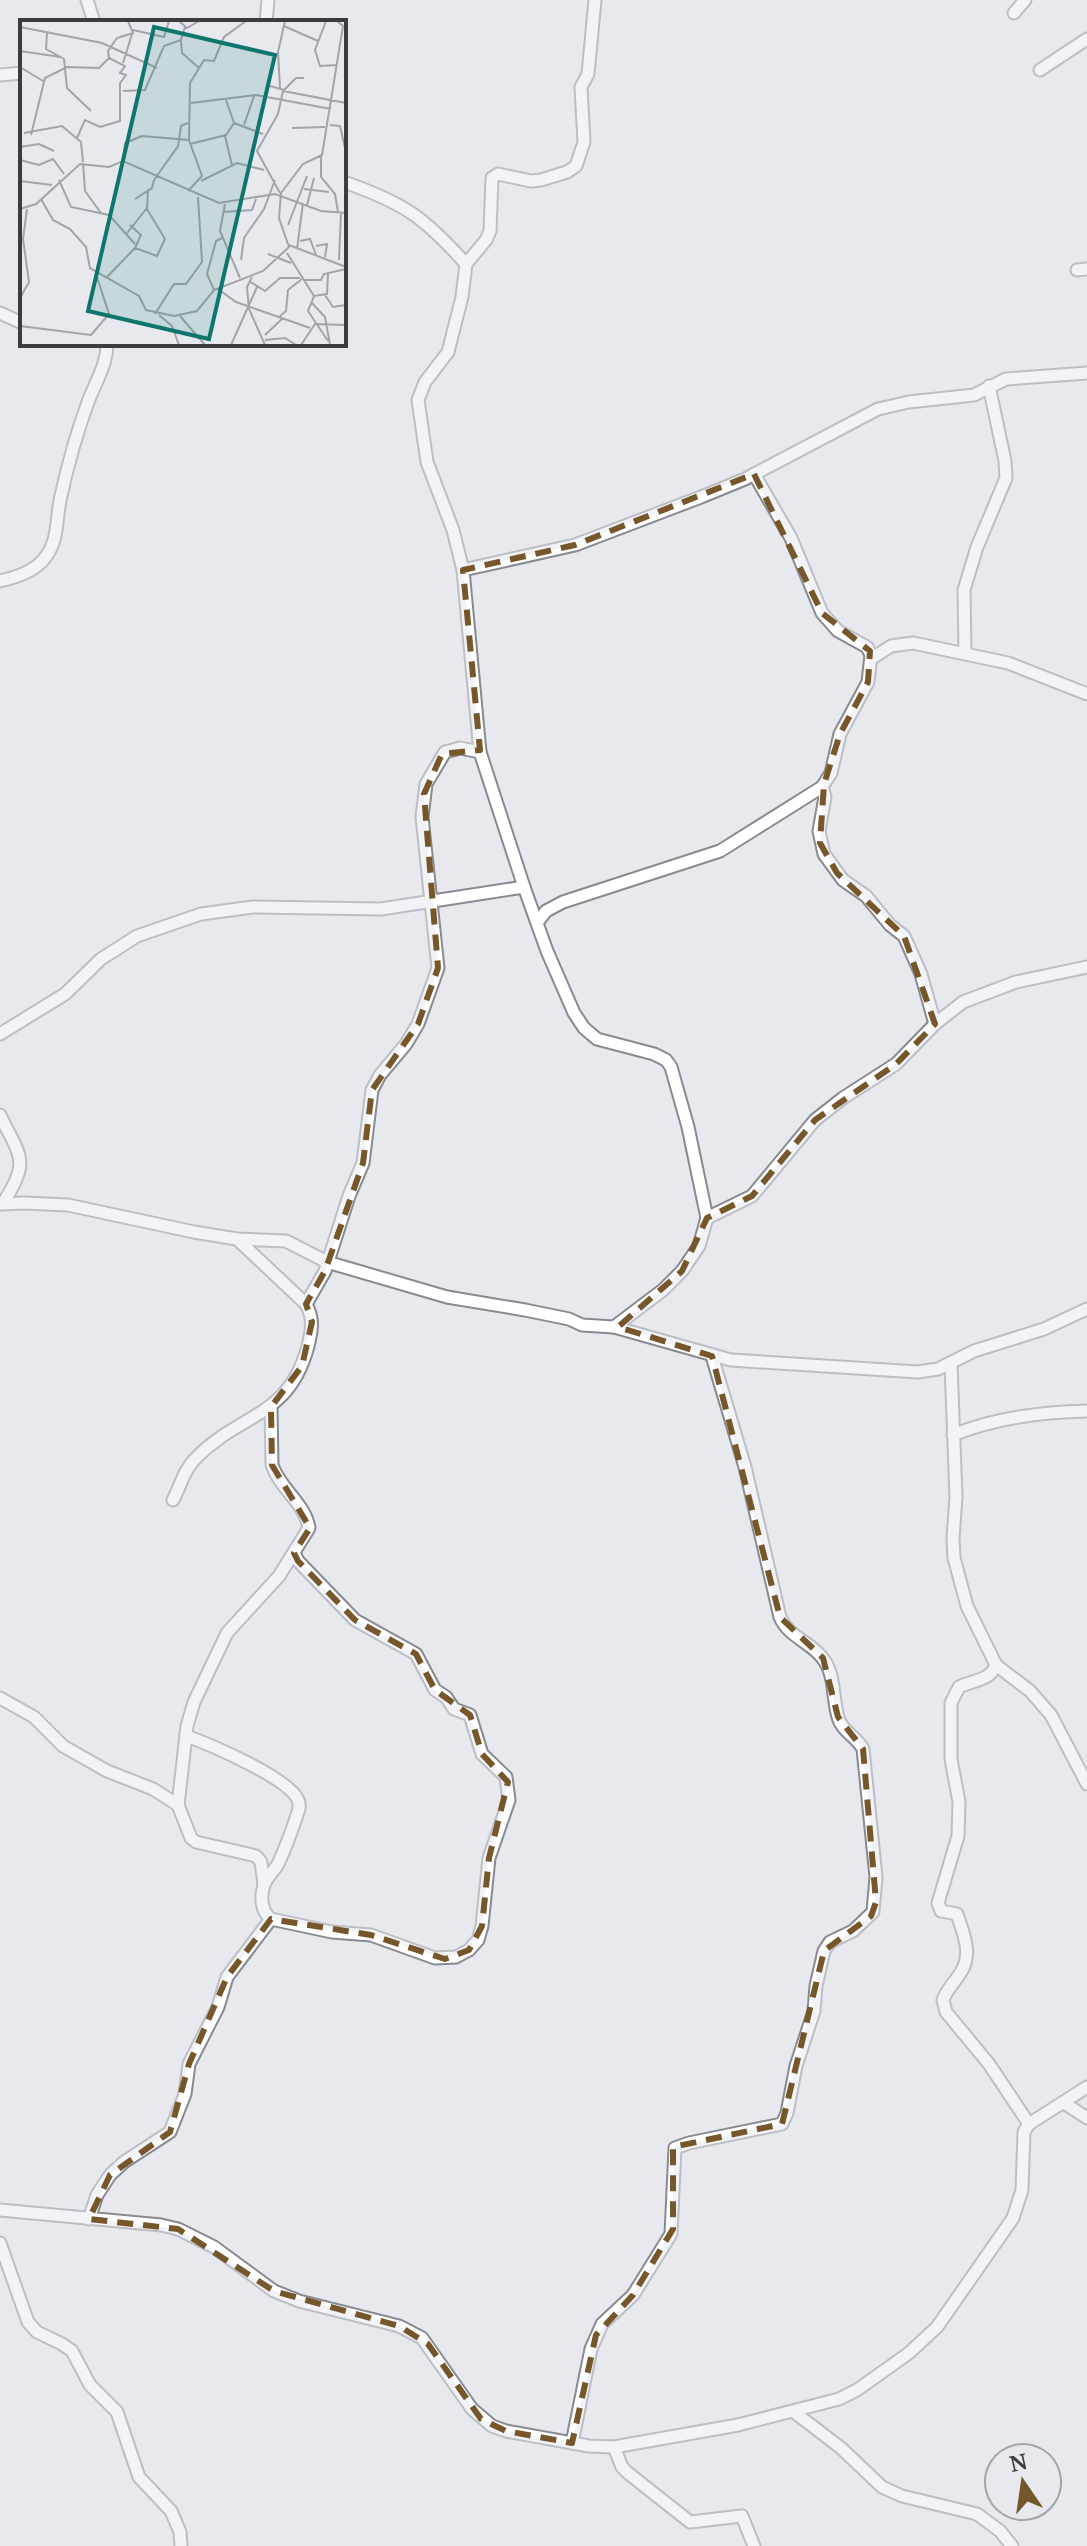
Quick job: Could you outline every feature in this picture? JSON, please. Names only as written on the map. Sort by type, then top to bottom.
[{"type":"street","points":[[87,0],[93,20]]},
{"type":"street","points":[[266,20],[268,0]]},
{"type":"street","points":[[595,0],[588,74],[581,87],[584,142],[576,166],[541,180],[498,174],[492,178],[490,231],[466,264],[462,297],[448,352],[425,382],[418,400],[427,462],[453,530],[463,570],[480,752],[537,923],[570,1005],[584,1028],[603,1042],[659,1056],[671,1067],[688,1127],[707,1218],[699,1246],[682,1271],[653,1298],[614,1327]]},
{"type":"street","points":[[1014,13],[1025,0]]},
{"type":"street","points":[[1040,70],[1087,39]]},
{"type":"street","points":[[0,75],[20,73]]},
{"type":"street","points":[[346,183],[378,194],[424,219],[466,264]]},
{"type":"street","points":[[0,313],[20,322]]},
{"type":"street","points":[[0,581],[29,571],[50,551],[56,536],[61,496],[72,454],[87,404],[103,367],[107,346]]},
{"type":"street","points":[[463,570],[575,545],[712,493],[840,430],[866,413],[898,404],[968,396],[1018,377],[1087,373]]},
{"type":"street","points":[[965,654],[964,590],[977,547],[1006,478],[989,386]]},
{"type":"street","points":[[537,923],[546,911],[563,902],[720,851],[822,787],[831,773],[840,734],[868,682],[871,659],[867,647],[838,631],[822,613],[791,538],[754,474]]},
{"type":"street","points":[[871,659],[887,648],[903,643],[1008,663],[1087,694]]},
{"type":"street","points":[[306,1304],[321,1279],[363,1163],[372,1090],[418,1024],[438,968],[422,817],[426,784],[445,752],[460,748],[480,752]]},
{"type":"street","points":[[822,787],[825,797],[819,831],[824,854],[843,880],[866,896],[890,925],[904,936],[921,974],[935,1024]]},
{"type":"street","points":[[0,1034],[65,994],[113,950],[160,926],[237,908],[352,910],[433,903],[452,897],[524,887]]},
{"type":"street","points":[[707,1218],[752,1196],[815,1120],[896,1064],[935,1024],[963,1002],[987,991],[1060,971],[1087,967]]},
{"type":"street","points":[[0,1115],[16,1143],[21,1165],[17,1182],[2,1204]]},
{"type":"street","points":[[2,1204],[68,1205],[237,1239],[291,1243],[327,1262],[447,1297],[569,1319],[582,1325],[614,1327],[712,1356],[756,1363],[899,1372],[938,1369],[974,1351],[1044,1329],[1087,1309]]},
{"type":"street","points":[[173,1500],[186,1470],[196,1457],[271,1407],[302,1366],[312,1322],[306,1304],[237,1239]]},
{"type":"street","points":[[572,2443],[596,2335],[602,2324],[633,2295],[673,2229],[675,2148],[783,2123],[796,2066],[814,2011],[824,1951],[830,1942],[853,1931],[871,1916],[876,1902],[863,1749],[845,1730],[838,1717],[830,1669],[823,1658],[787,1630],[780,1617],[745,1467],[712,1356]]},
{"type":"street","points":[[951,1364],[956,1497],[954,1558],[967,1606],[996,1665],[1030,1691],[1051,1715],[1087,1784]]},
{"type":"street","points":[[271,1407],[272,1465],[309,1524],[308,1532],[267,1589],[227,1633],[194,1702],[186,1736],[178,1805],[191,1838],[196,1842],[256,1856],[261,1862],[264,1884],[262,1906],[264,1914],[271,1919],[332,1932],[371,1935],[435,1958],[456,1957],[478,1940],[485,1910],[489,1858],[510,1793],[508,1782],[503,1772],[482,1754],[470,1715],[454,1709],[446,1697],[435,1690],[416,1654],[355,1620],[298,1561],[294,1553]]},
{"type":"street","points":[[953,1435],[1012,1418],[1087,1411]]},
{"type":"street","points":[[996,1665],[986,1678],[959,1687],[951,1703],[951,1759],[960,1819],[955,1850],[938,1903],[941,1911],[957,1914],[967,1955],[961,1973],[946,1993],[943,2007],[989,2064],[1029,2124]]},
{"type":"street","points":[[0,1698],[34,1717],[63,1746],[100,1768],[138,1781],[178,1805]]},
{"type":"street","points":[[186,1736],[237,1758],[283,1784],[298,1798],[300,1806],[293,1829],[276,1867],[264,1884]]},
{"type":"street","points":[[89,2219],[97,2195],[110,2175],[124,2162],[170,2132],[185,2094],[189,2064],[218,2007],[227,1977],[271,1919]]},
{"type":"street","points":[[0,2210],[178,2229],[214,2247],[274,2291],[299,2301],[399,2326],[428,2344],[461,2395],[481,2419],[506,2431],[614,2447],[738,2425],[839,2399],[857,2390],[928,2338],[1013,2218],[1022,2190],[1024,2132],[1029,2124],[1087,2087]]},
{"type":"street","points":[[1064,2103],[1087,2118]]},
{"type":"street","points":[[0,2243],[28,2322],[37,2332],[72,2351],[90,2385],[117,2412],[139,2477],[171,2511],[180,2532],[181,2546]]},
{"type":"street","points":[[794,2412],[841,2448],[882,2487],[902,2496],[977,2514],[1000,2531],[1012,2546]]},
{"type":"street","points":[[614,2447],[622,2467],[628,2473],[690,2522],[742,2516],[754,2546]]},
{"type":"highlighted area","points":[[754,474],[822,613],[870,651],[868,682],[840,734],[824,784],[820,843],[837,873],[904,936],[935,1024],[896,1064],[815,1120],[752,1196],[707,1218],[682,1271],[618,1327],[712,1356],[780,1617],[823,1658],[838,1717],[863,1749],[876,1902],[871,1916],[824,1951],[782,2124],[673,2147],[673,2229],[633,2295],[596,2335],[572,2443],[506,2431],[481,2419],[428,2344],[399,2326],[274,2291],[178,2229],[89,2219],[110,2175],[170,2132],[189,2064],[227,1977],[271,1919],[371,1935],[445,1959],[469,1950],[482,1926],[489,1858],[508,1782],[482,1754],[470,1715],[435,1690],[416,1654],[355,1620],[298,1561],[294,1553],[310,1528],[272,1465],[271,1407],[302,1366],[312,1322],[306,1304],[325,1271],[363,1163],[372,1090],[418,1024],[438,968],[424,794],[442,754],[480,750],[463,570],[575,545]]}]
